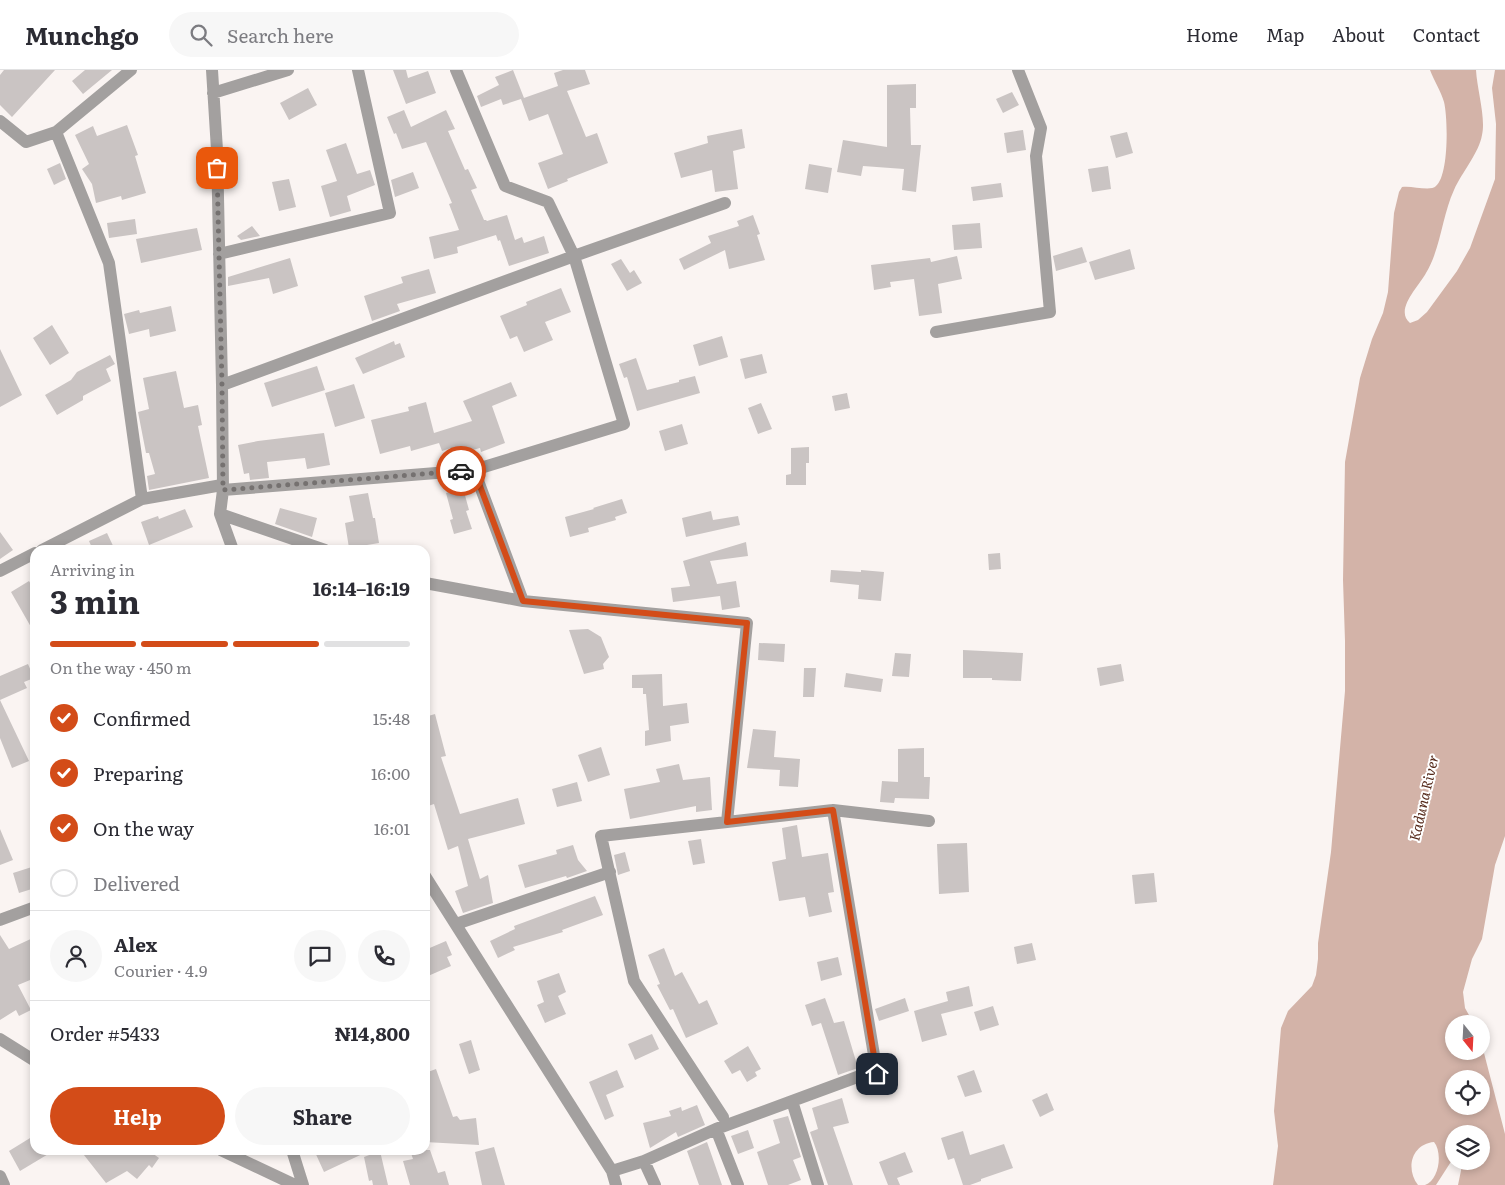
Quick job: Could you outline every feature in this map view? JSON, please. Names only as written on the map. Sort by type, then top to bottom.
[{"type":"street","points":[[0,121],[26,142],[56,132],[131,70]]},
{"type":"street","points":[[212,70],[222,386],[222,487],[220,514],[231,545]]},
{"type":"street","points":[[214,93],[288,70]]},
{"type":"street","points":[[219,254],[390,213],[358,70]]},
{"type":"street","points":[[52,545],[142,499],[222,487],[474,470],[624,424],[574,256],[548,202],[505,186],[456,70]]},
{"type":"street","points":[[936,332],[1050,312],[1036,156],[1041,128],[1018,70]]},
{"type":"street","points":[[56,132],[109,263],[142,499]]},
{"type":"street","points":[[222,386],[574,256],[725,203]]},
{"type":"street","points":[[474,470],[523,601]]},
{"type":"street","points":[[220,514],[311,545]]},
{"type":"street","points":[[0,571],[30,556]]},
{"type":"street","points":[[430,584],[523,601],[747,623],[727,822]]},
{"type":"street","points":[[612,1171],[644,1161],[716,1129],[873,1073],[833,810]]},
{"type":"street","points":[[723,1117],[634,981],[601,836],[833,810],[930,821]]},
{"type":"street","points":[[456,924],[610,872]]},
{"type":"street","points":[[430,884],[612,1171],[616,1185]]},
{"type":"street","points":[[0,920],[30,909]]},
{"type":"street","points":[[0,1040],[30,1058]]},
{"type":"street","points":[[792,1101],[818,1185]]},
{"type":"street","points":[[716,1129],[738,1185]]},
{"type":"street","points":[[232,1155],[295,1185]]},
{"type":"street","points":[[294,1155],[303,1185]]},
{"type":"street","points":[[644,1161],[656,1185]]},
{"type":"street","points":[[0,1176],[4,1185]]},
{"type":"water","name":"Kaduna River","points":[[1430,70],[1476,70],[1483,120],[1482,135],[1474,156],[1461,176],[1450,200],[1431,263],[1406,305],[1406,318],[1410,323],[1418,320],[1427,312],[1457,271],[1470,248],[1495,179],[1496,124],[1492,88],[1495,70],[1505,70],[1505,836],[1495,865],[1482,939],[1472,959],[1463,992],[1465,1008],[1469,1015],[1445,1015],[1445,1060],[1486,1060],[1488,1070],[1445,1070],[1445,1115],[1490,1115],[1490,1076],[1505,1134],[1505,1185],[1458,1185],[1461,1170],[1490,1170],[1490,1125],[1445,1125],[1446,1170],[1436,1185],[1425,1185],[1434,1178],[1438,1166],[1437,1147],[1434,1142],[1420,1147],[1416,1152],[1413,1158],[1412,1171],[1418,1185],[1273,1185],[1278,1146],[1274,1111],[1281,1028],[1288,1011],[1312,986],[1316,975],[1318,943],[1331,852],[1345,691],[1343,580],[1345,462],[1360,378],[1372,339],[1383,313],[1388,292],[1394,213],[1402,187],[1433,188],[1440,180],[1443,170],[1447,133],[1444,102]]},
{"type":"building","points":[[4,70],[55,70],[12,117],[0,105],[0,75]]},
{"type":"building","points":[[85,70],[112,70],[83,94],[72,81]]},
{"type":"building","points":[[393,70],[406,70],[408,78],[428,71],[436,93],[406,104]]},
{"type":"building","points":[[513,70],[524,98],[503,105],[501,99],[481,107],[477,96],[499,85],[495,77]]},
{"type":"building","points":[[563,70],[585,70],[590,84],[567,91],[586,137],[597,133],[608,163],[567,179],[568,181],[548,189],[538,163],[563,154],[548,114],[529,121],[521,99],[558,86],[554,73]]},
{"type":"building","points":[[916,84],[916,108],[910,108],[911,145],[921,145],[916,192],[902,190],[904,169],[863,166],[861,176],[837,172],[843,140],[887,147],[887,85]]},
{"type":"building","points":[[308,88],[317,105],[289,120],[280,103]]},
{"type":"building","points":[[1012,92],[1019,105],[1003,113],[996,99]]},
{"type":"building","points":[[404,110],[411,127],[446,110],[455,129],[448,131],[465,170],[468,169],[477,188],[471,190],[484,220],[487,221],[507,215],[515,240],[522,237],[524,243],[544,236],[549,253],[509,266],[500,240],[498,241],[496,235],[457,247],[458,253],[434,259],[429,237],[459,230],[449,204],[452,203],[426,142],[402,149],[396,133],[394,134],[387,117]]},
{"type":"building","points":[[127,125],[138,155],[135,156],[146,193],[122,200],[121,196],[96,203],[92,184],[82,169],[89,164],[75,135],[93,126],[97,136]]},
{"type":"building","points":[[742,129],[745,148],[733,151],[738,189],[715,192],[712,170],[681,178],[674,153],[708,143],[707,136]]},
{"type":"building","points":[[1023,130],[1026,150],[1007,153],[1004,133]]},
{"type":"building","points":[[1127,132],[1133,153],[1116,158],[1110,136]]},
{"type":"building","points":[[346,143],[357,174],[370,170],[375,185],[347,196],[351,211],[330,217],[321,186],[337,181],[326,150]]},
{"type":"building","points":[[60,163],[66,179],[54,185],[47,169]]},
{"type":"building","points":[[809,164],[832,168],[828,193],[805,189]]},
{"type":"building","points":[[1108,166],[1111,189],[1092,192],[1088,169]]},
{"type":"building","points":[[413,172],[419,188],[395,197],[391,180]]},
{"type":"building","points":[[289,179],[296,207],[279,211],[272,182]]},
{"type":"building","points":[[1001,183],[1003,197],[973,201],[971,187]]},
{"type":"building","points":[[753,215],[760,234],[757,235],[765,260],[729,269],[725,250],[684,270],[679,259],[711,243],[708,236],[739,226],[737,221]]},
{"type":"building","points":[[135,219],[137,234],[109,238],[107,223]]},
{"type":"building","points":[[980,223],[982,248],[954,250],[952,225]]},
{"type":"building","points":[[252,226],[260,236],[241,240],[237,236]]},
{"type":"building","points":[[197,228],[202,250],[141,263],[136,239]]},
{"type":"building","points":[[1082,247],[1087,262],[1056,271],[1053,256]]},
{"type":"building","points":[[1130,249],[1135,269],[1095,280],[1089,262]]},
{"type":"building","points":[[957,256],[962,279],[938,284],[942,313],[919,316],[914,279],[890,282],[891,287],[874,290],[871,265],[930,258],[931,262]]},
{"type":"building","points":[[290,258],[298,286],[273,294],[269,278],[228,286],[228,277]]},
{"type":"building","points":[[621,259],[630,273],[634,270],[642,283],[627,291],[611,264]]},
{"type":"building","points":[[429,269],[436,293],[397,304],[400,311],[372,321],[364,296],[403,283],[401,277]]},
{"type":"building","points":[[561,288],[571,312],[545,322],[553,340],[524,352],[517,336],[510,339],[500,316],[527,305],[526,302]]},
{"type":"building","points":[[171,306],[176,331],[150,337],[149,329],[129,334],[124,314],[139,310],[140,313]]},
{"type":"building","points":[[52,325],[69,353],[50,365],[33,338]]},
{"type":"building","points":[[722,336],[728,357],[699,366],[693,345]]},
{"type":"building","points":[[394,341],[395,345],[400,343],[405,357],[363,374],[355,358]]},
{"type":"building","points":[[0,349],[22,395],[0,407]]},
{"type":"building","points":[[762,354],[767,373],[745,379],[740,359]]},
{"type":"building","points":[[110,355],[115,364],[106,369],[111,381],[83,396],[83,400],[57,415],[45,395],[71,380],[77,372]]},
{"type":"building","points":[[636,358],[647,390],[695,376],[700,393],[637,411],[627,377],[624,378],[619,364]]},
{"type":"building","points":[[317,366],[325,390],[272,407],[264,383]]},
{"type":"building","points":[[176,371],[184,408],[198,405],[202,425],[198,426],[209,478],[149,490],[147,476],[155,474],[149,453],[146,453],[138,412],[149,409],[143,378]]},
{"type":"building","points":[[511,382],[517,396],[492,406],[505,443],[481,452],[480,448],[454,455],[451,448],[442,451],[439,443],[411,451],[410,446],[380,454],[371,420],[409,411],[408,407],[426,402],[434,433],[472,421],[463,401]]},
{"type":"building","points":[[354,384],[365,418],[335,427],[325,393]]},
{"type":"building","points":[[847,393],[850,408],[835,411],[832,396]]},
{"type":"building","points":[[761,403],[772,429],[758,434],[748,408]]},
{"type":"building","points":[[682,424],[688,444],[665,451],[659,431]]},
{"type":"building","points":[[324,433],[330,465],[307,469],[305,458],[267,462],[269,478],[250,480],[249,473],[244,474],[238,445]]},
{"type":"building","points":[[809,447],[809,463],[806,463],[806,485],[786,485],[786,475],[791,474],[791,448]]},
{"type":"building","points":[[463,488],[469,510],[466,511],[472,529],[454,534],[450,520],[453,519],[446,493]]},
{"type":"building","points":[[368,493],[379,543],[349,545],[345,523],[354,521],[349,496]]},
{"type":"building","points":[[622,499],[627,513],[615,517],[616,520],[588,528],[589,532],[570,537],[565,517]]},
{"type":"building","points":[[280,508],[317,518],[312,537],[275,524]]},
{"type":"building","points":[[185,509],[193,527],[149,545],[141,522],[158,516],[159,519]]},
{"type":"building","points":[[711,511],[713,520],[738,516],[740,525],[686,537],[682,518]]},
{"type":"building","points":[[0,532],[13,550],[0,559]]},
{"type":"building","points":[[107,533],[113,545],[91,545],[89,541]]},
{"type":"building","points":[[746,542],[748,556],[710,561],[717,584],[736,581],[740,607],[722,610],[720,596],[673,602],[671,588],[690,586],[683,561]]},
{"type":"building","points":[[1000,553],[1001,569],[989,570],[988,554]]},
{"type":"building","points":[[831,570],[884,572],[881,601],[858,599],[859,585],[830,582]]},
{"type":"building","points":[[29,581],[30,583],[30,625],[11,592]]},
{"type":"building","points":[[588,629],[601,637],[609,657],[603,664],[604,669],[584,674],[569,630]]},
{"type":"building","points":[[759,643],[785,644],[784,662],[758,660]]},
{"type":"building","points":[[963,650],[1023,653],[1021,681],[963,678]]},
{"type":"building","points":[[895,653],[911,654],[909,677],[892,676]]},
{"type":"building","points":[[28,664],[30,680],[24,682],[27,688],[0,700],[0,676]]},
{"type":"building","points":[[1121,664],[1124,681],[1100,686],[1097,668]]},
{"type":"building","points":[[804,668],[816,668],[814,697],[803,697]]},
{"type":"building","points":[[846,673],[883,679],[881,692],[844,687]]},
{"type":"building","points":[[662,674],[663,706],[687,703],[689,723],[670,726],[671,741],[645,746],[645,731],[649,730],[646,694],[643,694],[643,688],[632,688],[632,675]]},
{"type":"building","points":[[0,700],[29,761],[12,768],[0,738]]},
{"type":"building","points":[[435,714],[446,756],[441,757],[460,814],[518,798],[525,824],[468,839],[480,879],[488,875],[493,903],[463,913],[455,891],[468,886],[458,846],[448,850],[434,804],[430,805],[430,716]]},
{"type":"building","points":[[753,729],[776,731],[774,757],[800,759],[798,787],[779,786],[780,770],[747,768]]},
{"type":"building","points":[[601,747],[610,775],[588,782],[578,755]]},
{"type":"building","points":[[924,748],[924,777],[930,777],[929,799],[895,798],[894,803],[880,802],[882,781],[898,782],[898,749]]},
{"type":"building","points":[[679,764],[683,780],[710,777],[712,810],[696,812],[696,806],[630,819],[624,789],[660,782],[656,769]]},
{"type":"building","points":[[577,782],[582,801],[557,807],[552,789]]},
{"type":"building","points":[[797,825],[802,857],[828,853],[834,892],[828,893],[832,912],[809,917],[805,897],[779,901],[772,862],[786,859],[782,828]]},
{"type":"building","points":[[0,829],[13,860],[0,865]]},
{"type":"building","points":[[701,839],[705,863],[693,865],[688,841]]},
{"type":"building","points":[[967,843],[969,892],[939,894],[937,844]]},
{"type":"building","points":[[573,845],[578,860],[587,871],[525,888],[518,865],[557,854],[556,850]]},
{"type":"building","points":[[625,852],[630,871],[618,875],[614,855]]},
{"type":"building","points":[[30,868],[30,890],[19,893],[13,873]]},
{"type":"building","points":[[1154,873],[1157,902],[1135,904],[1132,875]]},
{"type":"building","points":[[595,896],[603,915],[562,930],[563,932],[513,947],[515,950],[498,958],[490,941],[515,929],[514,926]]},
{"type":"building","points":[[0,935],[9,949],[30,939],[30,980],[18,985],[30,1010],[19,1016],[16,1010],[0,1020]]},
{"type":"building","points":[[446,941],[452,955],[447,957],[451,966],[430,975],[430,948]]},
{"type":"building","points":[[1032,943],[1036,960],[1017,964],[1014,947]]},
{"type":"building","points":[[664,948],[675,976],[682,972],[699,1004],[707,1000],[718,1024],[686,1038],[673,1009],[670,1010],[657,985],[660,984],[648,955]]},
{"type":"building","points":[[838,957],[842,975],[821,981],[817,962]]},
{"type":"building","points":[[559,973],[566,992],[558,996],[566,1014],[545,1023],[537,1005],[544,1002],[537,981]]},
{"type":"building","points":[[969,986],[973,1006],[941,1014],[947,1035],[922,1042],[914,1011],[948,1001],[946,992]]},
{"type":"building","points":[[825,998],[834,1023],[844,1021],[858,1068],[838,1075],[821,1023],[812,1026],[805,1005]]},
{"type":"building","points":[[905,998],[909,1011],[879,1021],[875,1009]]},
{"type":"building","points":[[993,1006],[999,1025],[980,1031],[974,1012]]},
{"type":"building","points":[[652,1034],[659,1049],[635,1060],[628,1044]]},
{"type":"building","points":[[471,1040],[480,1070],[469,1074],[459,1044]]},
{"type":"building","points":[[748,1046],[761,1069],[755,1072],[757,1076],[747,1082],[740,1070],[732,1074],[724,1061]]},
{"type":"building","points":[[436,1069],[453,1117],[457,1116],[460,1120],[476,1118],[479,1145],[430,1142],[430,1071]]},
{"type":"building","points":[[617,1070],[624,1087],[606,1095],[614,1116],[605,1120],[589,1082]]},
{"type":"building","points":[[974,1070],[982,1092],[965,1097],[957,1076]]},
{"type":"building","points":[[1047,1093],[1054,1110],[1040,1117],[1032,1100]]},
{"type":"building","points":[[842,1098],[849,1123],[833,1127],[853,1185],[828,1185],[810,1132],[818,1129],[812,1108]]},
{"type":"building","points":[[697,1105],[705,1125],[678,1137],[676,1132],[650,1148],[643,1123],[671,1116],[669,1111],[681,1107],[682,1111]]},
{"type":"building","points":[[788,1116],[801,1157],[793,1160],[801,1180],[788,1185],[768,1185],[757,1152],[780,1143],[773,1120]]},
{"type":"building","points":[[748,1130],[754,1148],[738,1154],[731,1136]]},
{"type":"building","points":[[963,1131],[970,1155],[1004,1144],[1013,1168],[981,1179],[981,1181],[970,1185],[963,1185],[954,1158],[948,1160],[941,1138]]},
{"type":"building","points":[[30,1138],[30,1155],[47,1155],[20,1171],[9,1151]]},
{"type":"building","points":[[707,1142],[722,1185],[699,1185],[687,1151]]},
{"type":"building","points":[[494,1147],[505,1185],[482,1185],[475,1152]]},
{"type":"building","points":[[430,1150],[438,1173],[445,1171],[449,1185],[410,1185],[403,1161],[413,1159],[412,1155],[430,1155]]},
{"type":"building","points":[[905,1152],[913,1172],[897,1178],[900,1185],[888,1185],[879,1162]]},
{"type":"building","points":[[84,1155],[155,1155],[159,1158],[152,1168],[149,1165],[137,1179],[127,1171],[106,1183]]},
{"type":"building","points":[[316,1155],[360,1155],[324,1172]]},
{"type":"building","points":[[381,1155],[388,1185],[373,1185],[372,1180],[369,1181],[364,1157]]},
{"type":"way so far","points":[[217,168],[223,490],[461,471]]},
{"type":"route","points":[[461,471],[474,470],[523,601],[747,623],[727,822],[833,810],[877,1074]]}]
